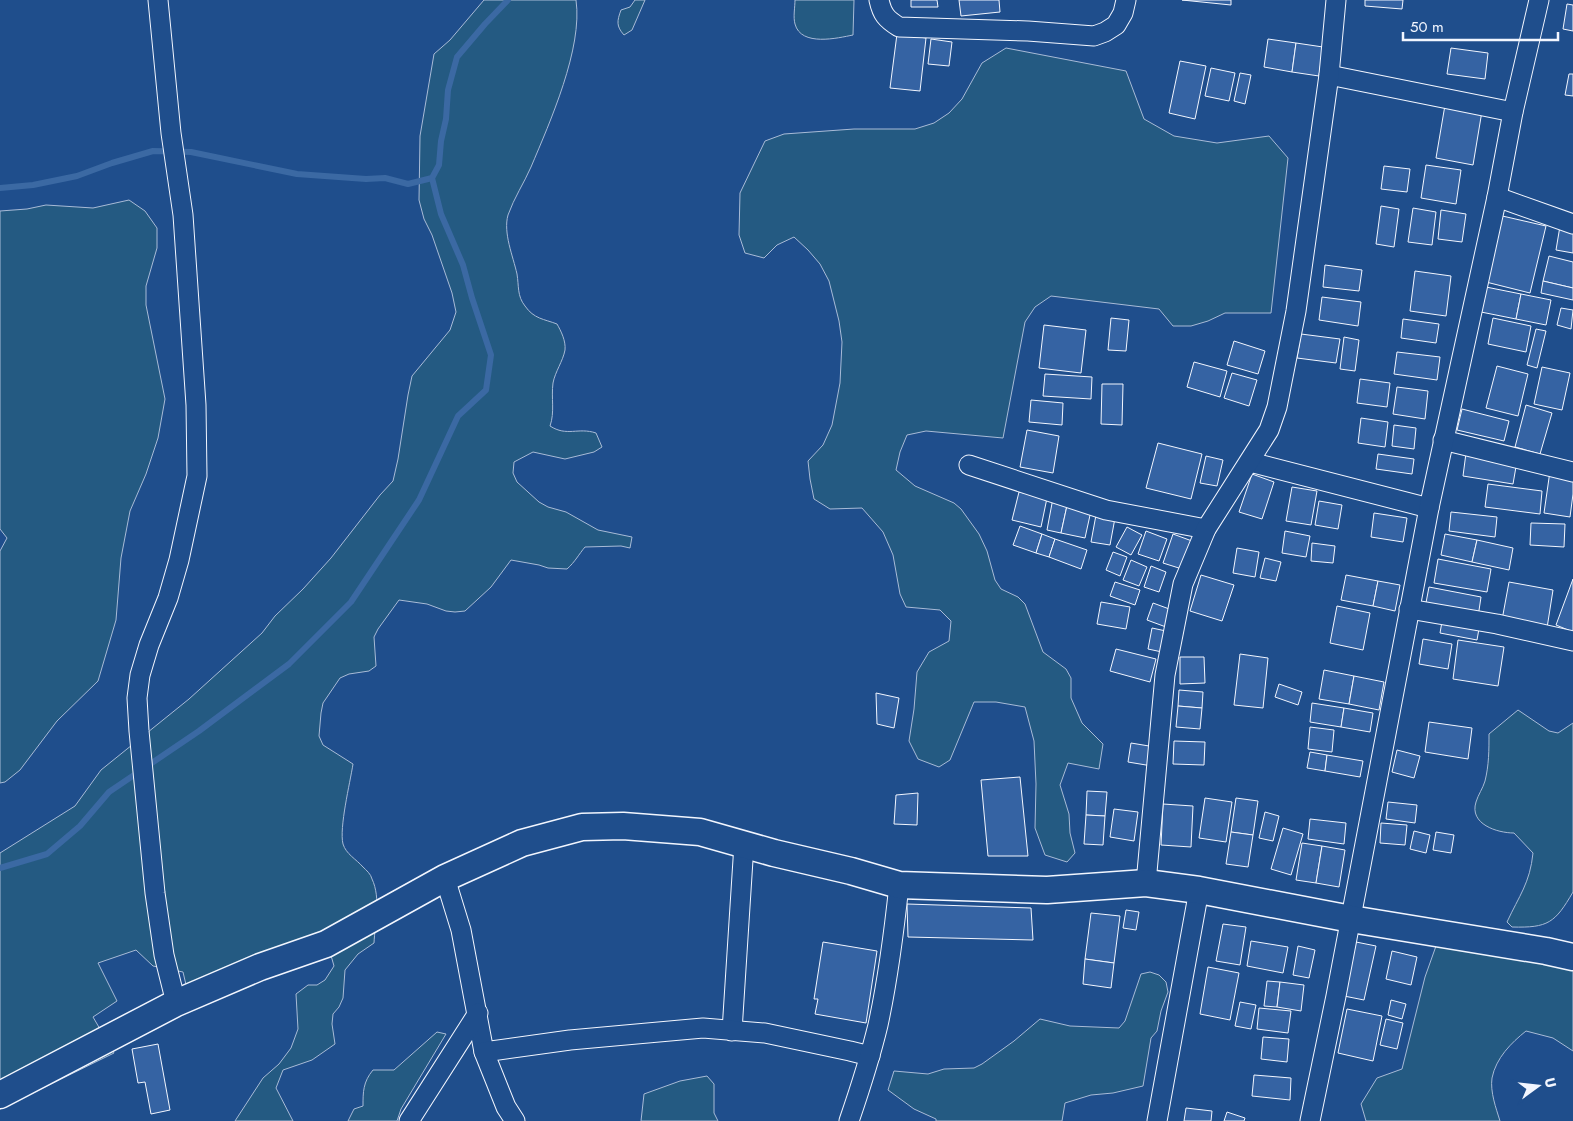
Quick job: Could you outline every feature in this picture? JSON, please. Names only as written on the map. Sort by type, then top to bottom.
[{"type":"main road","points":[[0,1095],[176,1003],[260,968],[326,944],[445,878],[522,843],[582,827],[623,826],[700,832],[899,885],[1047,890],[1146,883],[1198,890],[1351,919],[1573,957]]},
{"type":"street","points":[[158,0],[171,133],[183,215],[196,404],[197,476],[176,569],[168,598],[149,644],[140,675],[137,698],[155,893],[164,955],[176,1003]]},
{"type":"street","points":[[879,0],[881,10],[888,20],[899,27],[1028,31],[1094,36],[1116,25],[1123,13],[1126,0]]},
{"type":"street","points":[[1146,883],[1165,676],[1183,584],[1206,529],[1269,430],[1277,406],[1296,311],[1329,75],[1336,0]]},
{"type":"street","points":[[1310,1121],[1351,919],[1429,508],[1497,198],[1513,112],[1539,0]]},
{"type":"street","points":[[1329,75],[1513,112]]},
{"type":"street","points":[[1497,198],[1573,224]]},
{"type":"street","points":[[1443,440],[1573,472]]},
{"type":"street","points":[[1250,462],[1429,508]]},
{"type":"street","points":[[969,465],[1106,510],[1206,529]]},
{"type":"street","points":[[1409,609],[1497,624],[1573,641]]},
{"type":"street","points":[[732,1031],[744,844]]},
{"type":"street","points":[[445,878],[461,930],[484,1052],[506,1107],[514,1121]]},
{"type":"street","points":[[850,1121],[870,1056],[880,1011],[893,938],[899,885]]},
{"type":"street","points":[[1156,1121],[1198,890]]},
{"type":"street","points":[[410,1121],[478,1013]]},
{"type":"street","points":[[484,1052],[570,1040],[703,1028],[765,1034],[870,1056]]},
{"type":"shaded area","points":[[484,0],[576,0],[575,40],[570,62],[547,129],[510,209],[507,229],[509,245],[517,274],[519,295],[522,302],[536,316],[557,324],[565,343],[564,354],[553,383],[550,426],[562,431],[590,431],[596,433],[602,447],[594,452],[565,459],[533,452],[514,462],[513,473],[517,482],[539,502],[548,507],[566,512],[598,530],[632,537],[630,548],[621,546],[585,547],[567,569],[548,568],[511,560],[491,587],[465,611],[446,611],[427,604],[399,600],[374,637],[376,666],[369,671],[349,674],[340,678],[323,703],[319,736],[323,745],[353,764],[342,827],[343,844],[349,854],[370,874],[375,886],[377,902],[376,919],[374,943],[358,954],[345,970],[343,998],[333,1014],[332,1024],[335,1044],[312,1060],[283,1070],[276,1088],[293,1121],[235,1121],[263,1078],[279,1064],[291,1048],[298,1029],[296,994],[308,985],[317,985],[325,980],[334,966],[330,952],[191,1006],[183,972],[153,966],[136,950],[98,963],[117,1001],[93,1017],[114,1053],[0,1109],[0,853],[75,806],[101,770],[189,699],[262,633],[275,616],[331,558],[393,481],[412,376],[450,330],[456,312],[452,293],[432,235],[424,219],[419,200],[420,136],[434,54],[450,40]]},
{"type":"shaded area","points":[[635,0],[645,0],[632,30],[624,35],[618,26],[621,10],[630,7]]},
{"type":"shaded area","points":[[795,0],[854,0],[853,35],[830,39],[804,36],[795,24]]},
{"type":"shaded area","points":[[1006,48],[1126,71],[1144,119],[1174,136],[1217,143],[1269,136],[1288,158],[1271,313],[1225,313],[1191,326],[1173,326],[1159,309],[1051,296],[1035,307],[1025,322],[1003,438],[926,431],[907,435],[900,452],[896,470],[915,486],[954,503],[961,509],[979,534],[987,551],[995,580],[1001,589],[1018,597],[1025,604],[1043,652],[1066,669],[1071,678],[1071,698],[1082,723],[1103,744],[1099,769],[1068,763],[1060,785],[1069,814],[1070,833],[1075,853],[1067,862],[1045,855],[1035,828],[1036,784],[1034,741],[1025,707],[996,702],[974,702],[950,760],[939,767],[918,759],[909,741],[917,672],[929,652],[949,641],[951,621],[940,610],[906,607],[900,594],[893,555],[883,532],[862,508],[830,509],[814,499],[808,461],[823,445],[832,425],[840,383],[842,342],[829,281],[820,264],[794,237],[777,245],[764,258],[745,253],[739,235],[740,193],[765,141],[784,134],[854,129],[915,129],[934,123],[949,113],[962,99],[982,63]]},
{"type":"shaded area","points":[[129,200],[145,211],[157,228],[157,248],[146,286],[146,305],[165,399],[158,438],[146,474],[130,511],[121,558],[116,620],[98,681],[57,721],[20,770],[5,782],[0,783],[0,551],[7,538],[0,529],[0,211],[27,209],[46,205],[93,208]]},
{"type":"shaded area","points":[[1518,710],[1549,731],[1558,733],[1573,723],[1573,892],[1561,911],[1549,922],[1542,925],[1512,927],[1507,922],[1527,881],[1533,853],[1514,833],[1507,833],[1486,826],[1480,821],[1475,810],[1486,775],[1489,758],[1489,734]]},
{"type":"shaded area","points":[[1436,946],[1573,968],[1573,1051],[1553,1038],[1526,1031],[1515,1041],[1497,1064],[1492,1078],[1495,1105],[1500,1121],[1366,1121],[1361,1104],[1377,1078],[1402,1069],[1425,977]]},
{"type":"shaded area","points":[[1150,972],[1159,975],[1166,982],[1168,992],[1161,1011],[1157,1031],[1151,1038],[1143,1086],[1113,1093],[1091,1095],[1065,1103],[1062,1121],[936,1121],[936,1119],[914,1109],[888,1090],[894,1071],[928,1074],[944,1069],[974,1068],[1014,1041],[1040,1019],[1070,1026],[1119,1028],[1125,1021],[1141,974]]},
{"type":"shaded area","points":[[437,1032],[446,1034],[401,1109],[397,1121],[348,1121],[354,1109],[363,1106],[364,1087],[373,1070],[394,1070]]},
{"type":"shaded area","points":[[707,1076],[714,1084],[714,1113],[718,1121],[641,1121],[644,1094],[680,1081]]},
{"type":"building","points":[[911,0],[937,0],[938,7],[911,7]]},
{"type":"building","points":[[959,0],[999,0],[1000,12],[961,16]]},
{"type":"building","points":[[1182,0],[1231,0],[1231,5]]},
{"type":"building","points":[[1365,0],[1403,0],[1402,9],[1365,6]]},
{"type":"building","points":[[1567,4],[1573,5],[1573,31],[1563,29]]},
{"type":"building","points":[[897,34],[926,38],[920,91],[890,88]]},
{"type":"building","points":[[931,39],[952,42],[949,66],[928,64]]},
{"type":"building","points":[[1268,39],[1296,43],[1292,72],[1264,67]]},
{"type":"building","points":[[1296,43],[1323,47],[1319,76],[1292,72]]},
{"type":"building","points":[[1451,48],[1488,53],[1485,79],[1447,74]]},
{"type":"building","points":[[1180,61],[1206,66],[1195,119],[1169,113]]},
{"type":"building","points":[[1211,68],[1235,73],[1229,101],[1205,96]]},
{"type":"building","points":[[1240,73],[1251,75],[1245,104],[1234,101]]},
{"type":"building","points":[[1569,74],[1573,74],[1573,96],[1565,95]]},
{"type":"building","points":[[1445,105],[1482,111],[1473,165],[1436,158]]},
{"type":"building","points":[[1426,165],[1461,170],[1456,204],[1421,198]]},
{"type":"building","points":[[1384,166],[1410,169],[1407,192],[1381,189]]},
{"type":"building","points":[[1381,206],[1399,209],[1394,247],[1376,244]]},
{"type":"building","points":[[1413,208],[1436,212],[1432,245],[1408,242]]},
{"type":"building","points":[[1441,210],[1466,214],[1462,242],[1438,239]]},
{"type":"building","points":[[1498,215],[1546,226],[1530,293],[1482,281]]},
{"type":"building","points":[[1560,226],[1573,229],[1573,253],[1556,250]]},
{"type":"building","points":[[1549,256],[1573,262],[1573,288],[1543,281]]},
{"type":"building","points":[[1325,265],[1362,270],[1359,291],[1323,287]]},
{"type":"building","points":[[1415,271],[1451,276],[1446,316],[1410,311]]},
{"type":"building","points":[[1543,281],[1573,288],[1573,300],[1541,293]]},
{"type":"building","points":[[1481,286],[1521,294],[1516,319],[1476,311]]},
{"type":"building","points":[[1521,294],[1551,300],[1546,325],[1516,319]]},
{"type":"building","points":[[1322,297],[1361,302],[1358,326],[1319,320]]},
{"type":"building","points":[[1561,308],[1573,310],[1571,329],[1557,325]]},
{"type":"building","points":[[1111,318],[1129,320],[1126,351],[1108,350]]},
{"type":"building","points":[[1493,318],[1531,326],[1526,352],[1488,344]]},
{"type":"building","points":[[1403,319],[1439,324],[1436,343],[1401,338]]},
{"type":"building","points":[[1044,325],[1086,330],[1081,373],[1039,368]]},
{"type":"building","points":[[1536,329],[1546,331],[1537,368],[1527,365]]},
{"type":"building","points":[[1301,334],[1340,339],[1336,363],[1297,358]]},
{"type":"building","points":[[1344,337],[1359,340],[1355,371],[1340,369]]},
{"type":"building","points":[[1234,341],[1265,351],[1258,374],[1227,365]]},
{"type":"building","points":[[1397,352],[1440,357],[1437,380],[1394,374]]},
{"type":"building","points":[[1194,362],[1227,371],[1220,397],[1187,387]]},
{"type":"building","points":[[1497,366],[1528,374],[1518,416],[1486,408]]},
{"type":"building","points":[[1542,367],[1570,373],[1562,410],[1534,404]]},
{"type":"building","points":[[1232,373],[1257,380],[1249,406],[1224,398]]},
{"type":"building","points":[[1045,374],[1092,377],[1091,399],[1043,396]]},
{"type":"building","points":[[1360,379],[1390,383],[1387,407],[1357,403]]},
{"type":"building","points":[[1102,384],[1123,384],[1122,425],[1101,424]]},
{"type":"building","points":[[1397,387],[1428,391],[1425,419],[1393,414]]},
{"type":"building","points":[[1031,400],[1063,403],[1062,425],[1029,422]]},
{"type":"building","points":[[1526,405],[1552,413],[1540,454],[1515,447]]},
{"type":"building","points":[[1462,409],[1509,421],[1504,441],[1457,430]]},
{"type":"building","points":[[1361,418],[1388,422],[1385,447],[1358,443]]},
{"type":"building","points":[[1394,425],[1416,428],[1414,449],[1392,446]]},
{"type":"building","points":[[1027,430],[1059,436],[1053,473],[1020,467]]},
{"type":"building","points":[[1158,443],[1202,454],[1191,499],[1146,488]]},
{"type":"building","points":[[1466,453],[1517,461],[1513,484],[1463,476]]},
{"type":"building","points":[[1378,454],[1414,459],[1412,474],[1376,469]]},
{"type":"building","points":[[1206,456],[1223,460],[1217,486],[1200,483]]},
{"type":"building","points":[[1550,471],[1573,475],[1570,517],[1544,513]]},
{"type":"building","points":[[1252,474],[1274,482],[1262,519],[1239,512]]},
{"type":"building","points":[[1488,484],[1542,491],[1540,514],[1485,507]]},
{"type":"building","points":[[1292,487],[1317,491],[1311,525],[1286,521]]},
{"type":"building","points":[[1019,492],[1047,498],[1041,527],[1012,520]]},
{"type":"building","points":[[1053,498],[1068,501],[1061,533],[1047,530]]},
{"type":"building","points":[[1068,501],[1092,506],[1085,538],[1061,533]]},
{"type":"building","points":[[1319,501],[1342,505],[1338,529],[1315,525]]},
{"type":"building","points":[[1451,512],[1497,517],[1495,537],[1449,531]]},
{"type":"building","points":[[1374,513],[1407,518],[1403,542],[1371,537]]},
{"type":"building","points":[[1096,515],[1115,518],[1110,545],[1091,542]]},
{"type":"building","points":[[1531,523],[1565,524],[1564,547],[1530,545]]},
{"type":"building","points":[[1020,526],[1042,534],[1036,553],[1013,545]]},
{"type":"building","points":[[1127,527],[1142,535],[1131,555],[1116,547]]},
{"type":"building","points":[[1146,531],[1167,539],[1159,561],[1138,554]]},
{"type":"building","points":[[1285,531],[1310,536],[1306,557],[1282,553]]},
{"type":"building","points":[[1042,534],[1055,539],[1049,557],[1036,553]]},
{"type":"building","points":[[1173,534],[1192,541],[1182,569],[1163,563]]},
{"type":"building","points":[[1445,534],[1477,540],[1472,562],[1441,555]]},
{"type":"building","points":[[1055,539],[1087,550],[1081,569],[1049,557]]},
{"type":"building","points":[[1477,540],[1513,548],[1509,570],[1472,562]]},
{"type":"building","points":[[1312,543],[1335,546],[1333,563],[1311,561]]},
{"type":"building","points":[[1237,548],[1259,552],[1255,577],[1233,573]]},
{"type":"building","points":[[1113,552],[1127,557],[1120,576],[1106,570]]},
{"type":"building","points":[[1265,558],[1281,562],[1276,581],[1260,578]]},
{"type":"building","points":[[1438,559],[1491,569],[1487,592],[1434,583]]},
{"type":"building","points":[[1131,560],[1147,567],[1139,586],[1123,580]]},
{"type":"building","points":[[1151,566],[1166,572],[1159,592],[1144,587]]},
{"type":"building","points":[[1201,575],[1234,585],[1222,621],[1190,611]]},
{"type":"building","points":[[1346,575],[1378,581],[1373,606],[1341,600]]},
{"type":"building","points":[[1573,579],[1573,632],[1556,625]]},
{"type":"building","points":[[1378,581],[1400,585],[1395,611],[1373,606]]},
{"type":"building","points":[[1115,582],[1140,590],[1135,605],[1110,596]]},
{"type":"building","points":[[1509,582],[1553,590],[1547,628],[1502,620]]},
{"type":"building","points":[[1429,587],[1481,597],[1478,617],[1425,608]]},
{"type":"building","points":[[1101,602],[1130,607],[1126,629],[1097,624]]},
{"type":"building","points":[[1153,603],[1172,610],[1166,627],[1147,620]]},
{"type":"building","points":[[1337,606],[1370,613],[1363,650],[1330,643]]},
{"type":"building","points":[[1443,616],[1480,623],[1477,640],[1440,633]]},
{"type":"building","points":[[1152,628],[1166,631],[1162,652],[1148,649]]},
{"type":"building","points":[[1423,639],[1452,644],[1448,669],[1419,664]]},
{"type":"building","points":[[1458,640],[1504,647],[1498,686],[1453,679]]},
{"type":"building","points":[[1116,649],[1156,659],[1150,682],[1110,671]]},
{"type":"building","points":[[1240,654],[1268,658],[1263,708],[1234,705]]},
{"type":"building","points":[[1180,657],[1204,657],[1205,683],[1180,684]]},
{"type":"building","points":[[1324,670],[1354,676],[1349,704],[1319,699]]},
{"type":"building","points":[[1354,676],[1384,682],[1379,710],[1349,704]]},
{"type":"building","points":[[1279,684],[1302,692],[1298,705],[1275,697]]},
{"type":"building","points":[[1179,690],[1203,692],[1202,708],[1178,706]]},
{"type":"building","points":[[876,693],[899,698],[894,728],[877,724]]},
{"type":"building","points":[[1312,703],[1344,708],[1341,727],[1310,722]]},
{"type":"building","points":[[1178,706],[1202,708],[1200,729],[1176,727]]},
{"type":"building","points":[[1344,708],[1373,713],[1370,732],[1341,727]]},
{"type":"building","points":[[1429,722],[1472,728],[1468,759],[1425,752]]},
{"type":"building","points":[[1310,727],[1334,730],[1332,752],[1308,749]]},
{"type":"building","points":[[1174,741],[1205,742],[1204,765],[1173,764]]},
{"type":"building","points":[[1131,743],[1155,747],[1152,766],[1128,762]]},
{"type":"building","points":[[1397,750],[1420,756],[1414,778],[1392,772]]},
{"type":"building","points":[[1310,752],[1327,755],[1325,771],[1307,768]]},
{"type":"building","points":[[1327,755],[1363,761],[1360,777],[1325,771]]},
{"type":"building","points":[[1020,777],[1028,856],[988,856],[981,780]]},
{"type":"building","points":[[1087,791],[1107,792],[1105,816],[1086,815]]},
{"type":"building","points":[[918,793],[917,825],[894,824],[896,795]]},
{"type":"building","points":[[1205,798],[1232,802],[1226,842],[1199,838]]},
{"type":"building","points":[[1236,798],[1258,801],[1253,835],[1231,832]]},
{"type":"building","points":[[1388,802],[1417,805],[1415,823],[1386,819]]},
{"type":"building","points":[[1163,804],[1193,806],[1191,847],[1161,845]]},
{"type":"building","points":[[1114,809],[1138,812],[1134,841],[1110,837]]},
{"type":"building","points":[[1265,812],[1279,816],[1273,841],[1259,838]]},
{"type":"building","points":[[1086,815],[1105,816],[1103,845],[1084,844]]},
{"type":"building","points":[[1310,819],[1346,823],[1344,844],[1308,839]]},
{"type":"building","points":[[1381,823],[1407,825],[1405,845],[1380,843]]},
{"type":"building","points":[[1283,828],[1303,834],[1291,875],[1271,869]]},
{"type":"building","points":[[1414,831],[1430,835],[1426,853],[1410,849]]},
{"type":"building","points":[[1231,832],[1253,835],[1248,867],[1226,864]]},
{"type":"building","points":[[1436,832],[1454,835],[1451,853],[1433,850]]},
{"type":"building","points":[[1302,843],[1322,846],[1316,883],[1296,880]]},
{"type":"building","points":[[1322,846],[1345,850],[1339,887],[1316,883]]},
{"type":"building","points":[[907,904],[1031,908],[1033,940],[908,937]]},
{"type":"building","points":[[1126,910],[1139,912],[1136,930],[1123,928]]},
{"type":"building","points":[[1091,913],[1120,916],[1114,963],[1085,959]]},
{"type":"building","points":[[1223,924],[1246,927],[1240,965],[1216,961]]},
{"type":"building","points":[[1251,941],[1288,947],[1283,973],[1247,966]]},
{"type":"building","points":[[823,942],[877,951],[866,1023],[815,1014],[818,999],[814,999]]},
{"type":"building","points":[[1356,942],[1376,946],[1364,1000],[1344,996]]},
{"type":"building","points":[[1298,946],[1315,950],[1309,978],[1293,975]]},
{"type":"building","points":[[1392,951],[1417,957],[1411,985],[1386,979]]},
{"type":"building","points":[[1085,959],[1114,963],[1111,988],[1083,984]]},
{"type":"building","points":[[1208,967],[1239,973],[1230,1020],[1200,1014]]},
{"type":"building","points":[[1267,981],[1280,982],[1277,1007],[1264,1006]]},
{"type":"building","points":[[1280,982],[1304,985],[1301,1011],[1277,1007]]},
{"type":"building","points":[[1391,1000],[1406,1004],[1402,1019],[1388,1015]]},
{"type":"building","points":[[1240,1002],[1256,1005],[1251,1029],[1235,1026]]},
{"type":"building","points":[[1259,1008],[1291,1011],[1288,1033],[1257,1029]]},
{"type":"building","points":[[1347,1009],[1382,1016],[1373,1061],[1338,1053]]},
{"type":"building","points":[[1386,1019],[1403,1023],[1397,1049],[1380,1045]]},
{"type":"building","points":[[1263,1037],[1289,1039],[1287,1062],[1261,1059]]},
{"type":"building","points":[[158,1044],[170,1110],[151,1114],[145,1082],[138,1083],[132,1049]]},
{"type":"building","points":[[1254,1075],[1291,1078],[1290,1100],[1252,1096]]},
{"type":"building","points":[[1186,1108],[1212,1111],[1211,1121],[1184,1121]]},
{"type":"building","points":[[1227,1112],[1245,1118],[1244,1121],[1224,1121]]},
{"type":"waterway","points":[[0,868],[47,854],[80,826],[109,792],[199,731],[289,664],[351,602],[419,500],[458,416],[486,390],[491,355],[463,265],[441,214],[432,178],[439,165],[448,90],[457,57],[508,0]]},
{"type":"waterway","points":[[0,188],[33,185],[77,176],[153,151],[191,152],[297,174],[366,179],[385,178],[408,184],[432,178]]}]
